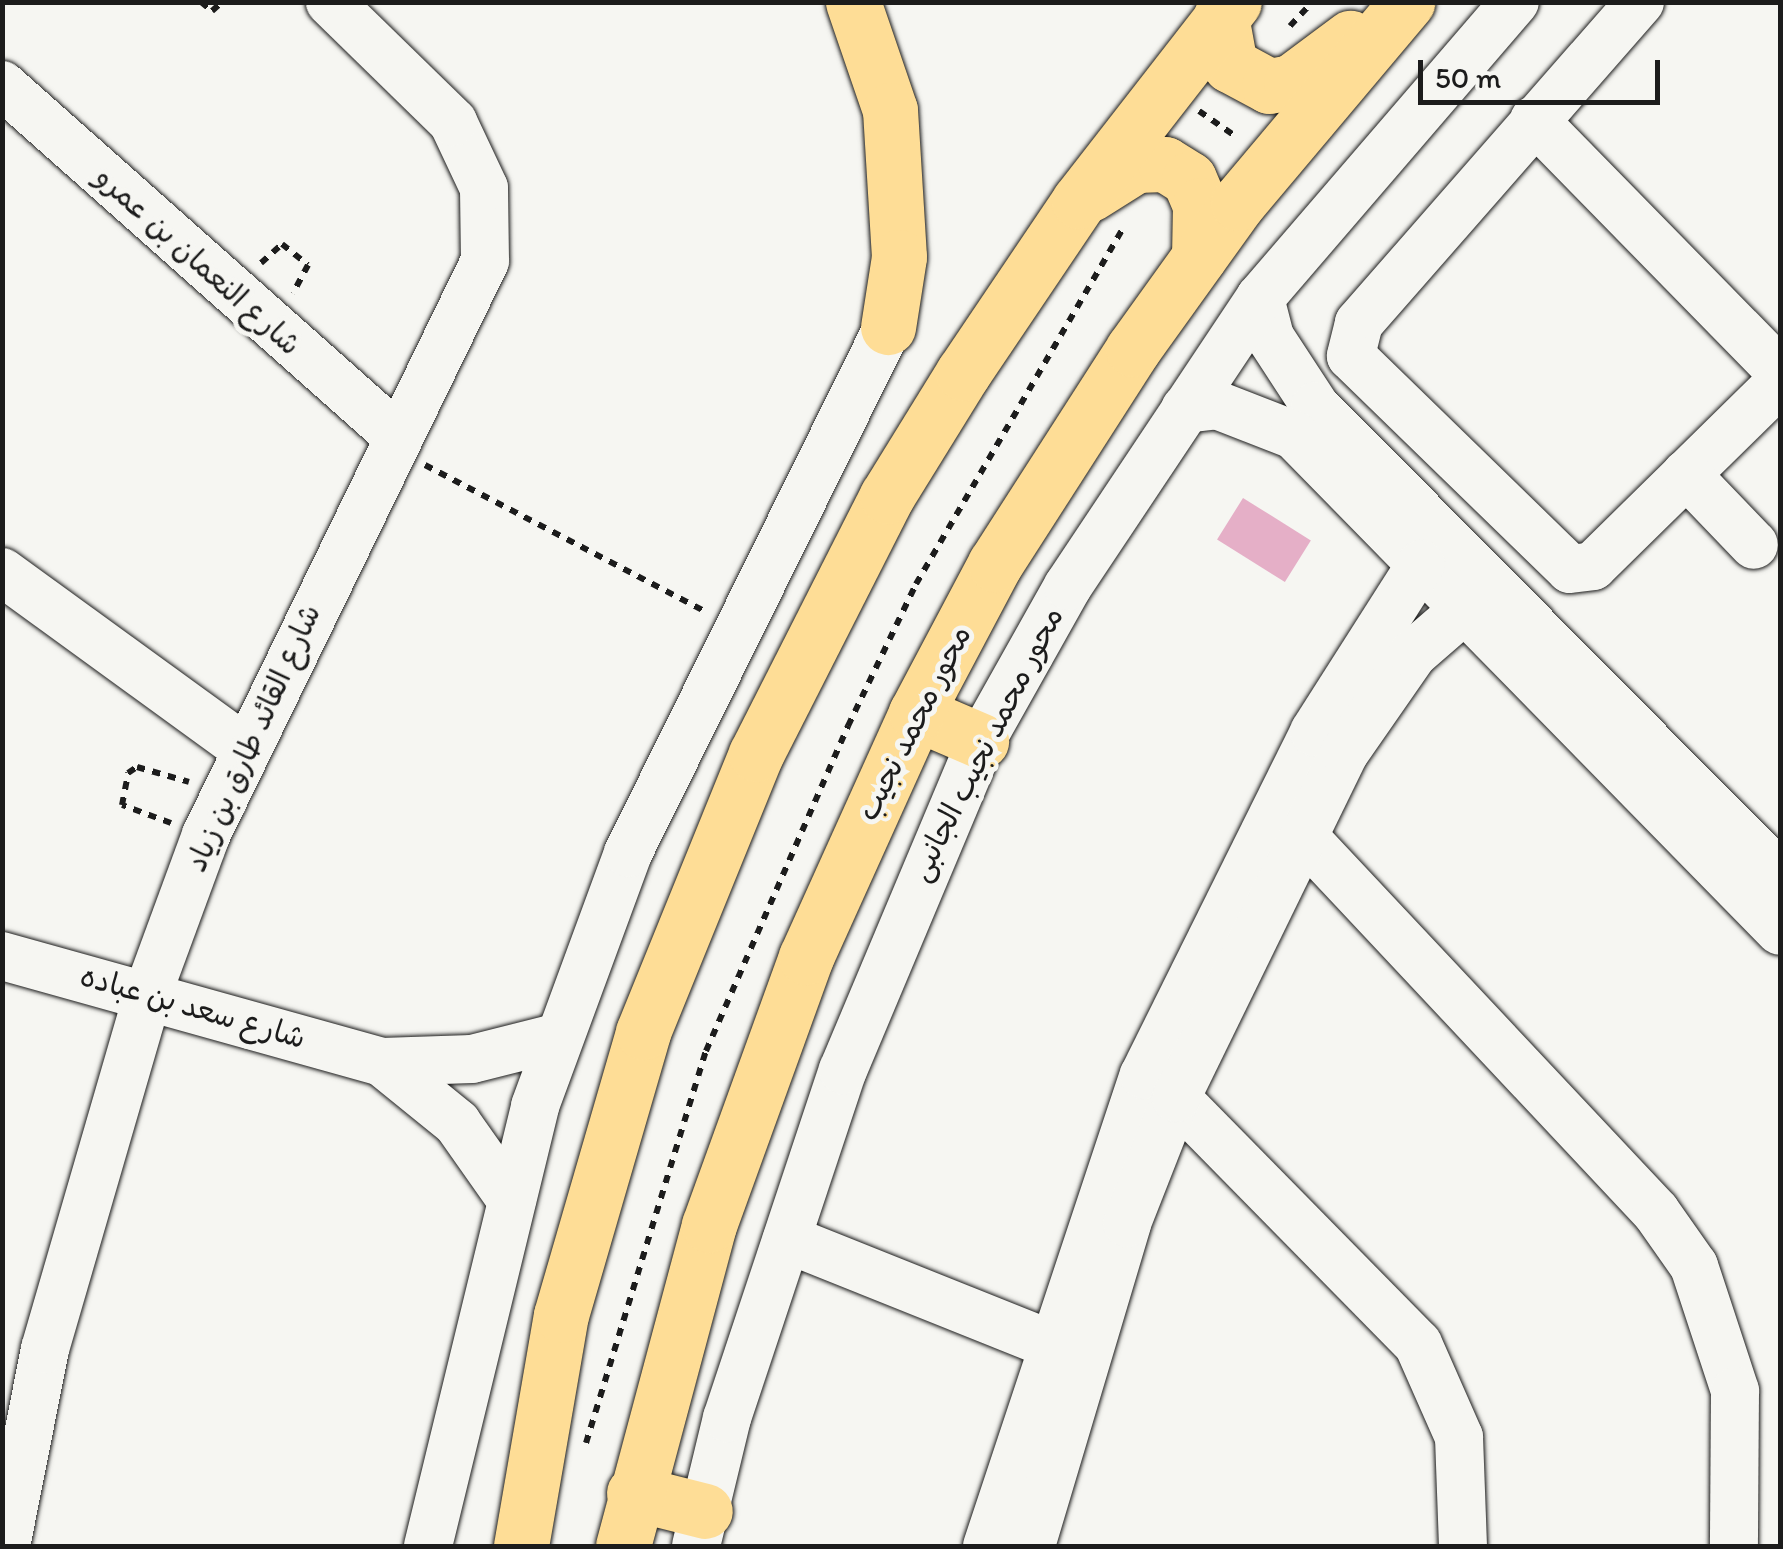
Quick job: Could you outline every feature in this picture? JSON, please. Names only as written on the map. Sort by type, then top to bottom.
[{"type":"main road","points":[[853,2],[890,110],[899,257],[888,327]]},
{"type":"main road","points":[[1228,9],[1230,65],[1268,86],[1291,82],[1396,2]]},
{"type":"main road","name":"محور محمد نجيب","points":[[623,1546],[634,1493],[756,1094],[916,713],[1070,440],[1198,257],[1407,2]]},
{"type":"main road","points":[[521,1546],[561,1315],[643,1032],[696,892],[888,496],[1079,201],[1228,9]]},
{"type":"main road","points":[[1079,201],[1136,165],[1165,164],[1189,180],[1200,205],[1198,257]]},
{"type":"main road","points":[[916,713],[981,741]]},
{"type":"main road","points":[[634,1493],[701,1529]]},
{"type":"street","name":"شارع القائد طارق بن زياد","points":[[6,1546],[24,1344],[149,990],[242,747],[391,440],[485,262],[484,188],[453,122],[330,2]]},
{"type":"street","name":"محور محمد نجيب الجانبى","points":[[701,1529],[786,1239],[906,903],[981,741],[1068,586],[1260,298],[1516,2]]},
{"type":"street","points":[[1640,2],[1359,323],[1351,356],[1560,566],[1593,566],[1780,382]]},
{"type":"street","name":"شارع النعمان بن عمرو","points":[[2,86],[391,440]]},
{"type":"street","points":[[1534,120],[1780,371]]},
{"type":"street","points":[[1260,298],[1289,374],[1315,406],[1780,875]]},
{"type":"street","points":[[428,1546],[512,1201],[560,1037],[628,853],[734,626],[888,327]]},
{"type":"street","points":[[1186,409],[1217,405],[1294,435],[1780,931]]},
{"type":"street","points":[[1686,474],[1754,545]]},
{"type":"street","points":[[1031,1546],[1069,1352],[1144,1074],[1314,732],[1421,564]]},
{"type":"street","points":[[2,572],[242,747]]},
{"type":"street","points":[[987,1546],[1176,1098],[1304,837],[1380,696],[1465,609]]},
{"type":"street","points":[[1304,837],[1656,1212],[1694,1266],[1734,1390],[1734,1546]]},
{"type":"street","name":"شارع سعد بن عباده","points":[[2,956],[149,990],[382,1062],[472,1059],[560,1037]]},
{"type":"street","name":"شارع سعد بن عباده","points":[[382,1062],[457,1123],[512,1201]]},
{"type":"street","points":[[1176,1098],[1418,1344],[1458,1438],[1463,1546]]},
{"type":"street","points":[[786,1239],[1069,1352]]},
{"type":"path","points":[[200,2],[212,11],[222,2]]},
{"type":"path","points":[[391,440],[734,626]]},
{"type":"path","points":[[971,490],[982,497]]},
{"type":"path","points":[[138,767],[215,814],[127,810],[128,772],[138,767]]},
{"type":"building","points":[[1243,498],[1311,540],[1285,582],[1217,540]]}]
